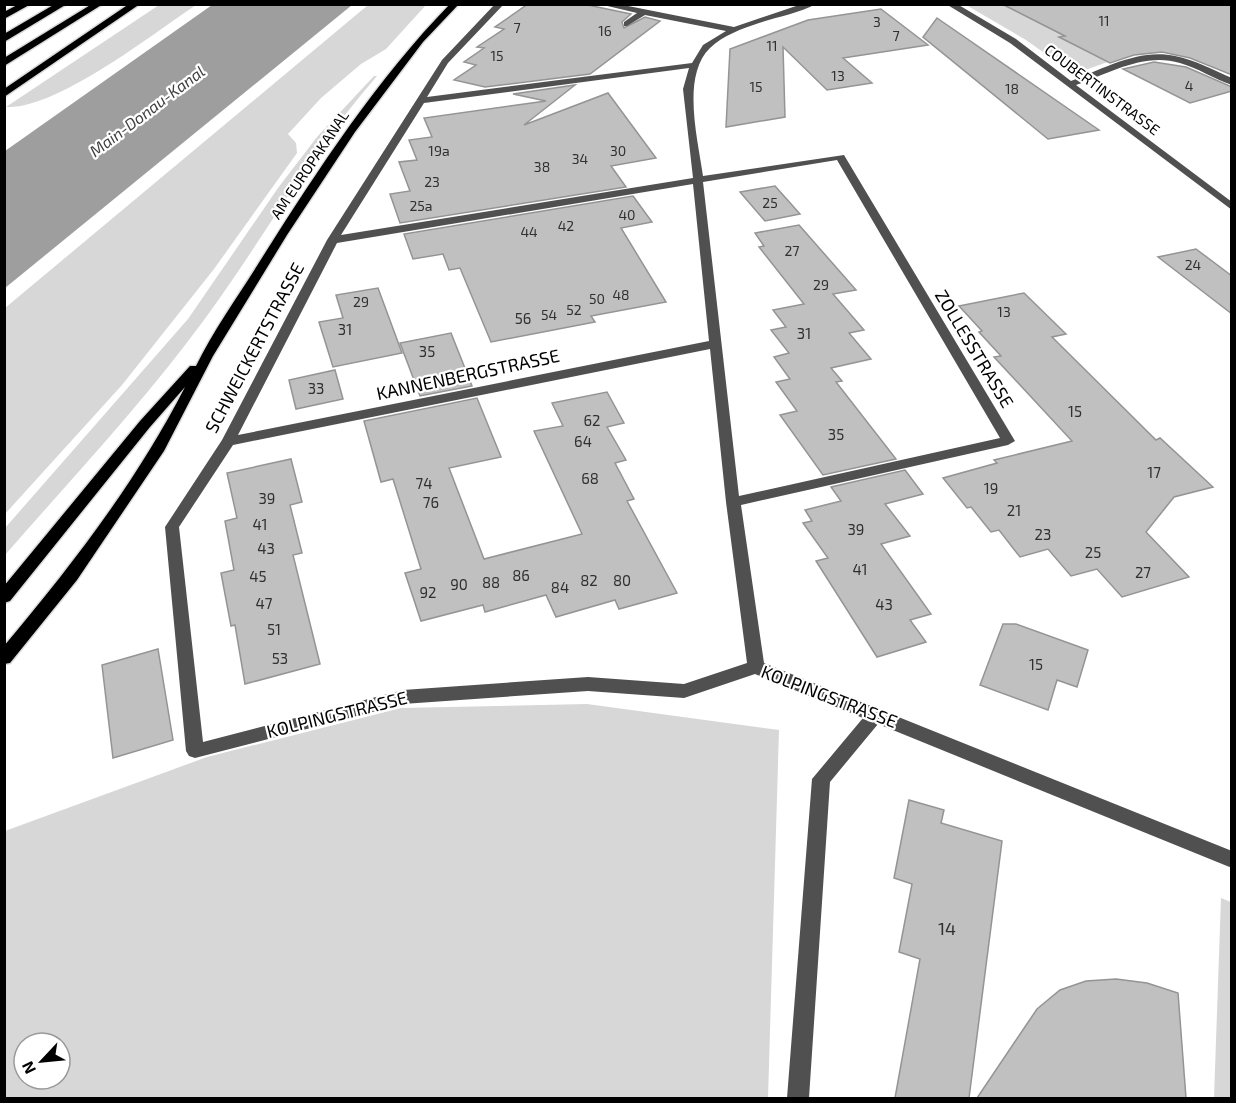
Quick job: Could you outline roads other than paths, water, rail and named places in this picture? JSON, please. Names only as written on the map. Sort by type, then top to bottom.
[{"type":"highway","points":[[4,16],[27,4]]},
{"type":"highway","points":[[4,39],[63,4]]},
{"type":"highway","points":[[4,63],[99,4]]},
{"type":"highway","points":[[4,93],[136,4]]},
{"type":"main road","name":"AM EUROPAKANAL","points":[[4,658],[72,576],[159,448],[207,356],[282,235],[351,131],[420,40],[455,4]]},
{"type":"main road","name":"AM EUROPAKANAL","points":[[4,597],[145,424],[207,356]]},
{"type":"street","name":"SCHWEICKERTSTRASSE","points":[[195,751],[172,527],[228,441],[333,240],[445,62],[500,4]]},
{"type":"street","points":[[603,4],[736,30]]},
{"type":"street","points":[[756,668],[733,502],[688,89],[693,65],[708,44],[736,30],[812,4]]},
{"type":"street","name":"COUBERTINSTRASSE","points":[[950,4],[1013,41],[1232,207]]},
{"type":"street","points":[[627,24],[642,13]]},
{"type":"street","points":[[1070,84],[1142,59],[1166,57],[1197,66],[1232,82]]},
{"type":"street","points":[[421,101],[693,65]]},
{"type":"street","name":"ZOLLESSTRASSE","points":[[697,180],[840,157],[1008,441],[733,502]]},
{"type":"street","points":[[333,240],[697,180]]},
{"type":"street","name":"KANNENBERGSTRASSE","points":[[228,441],[715,344]]},
{"type":"street","name":"KOLPINGSTRASSE","points":[[195,751],[404,697],[588,684],[684,691],[756,668],[1232,860]]},
{"type":"street","points":[[798,1098],[821,779],[876,715]]},
{"type":"water","name":"Main-Donau-Kanal","points":[[212,5],[352,5],[5,288],[5,151]]}]
